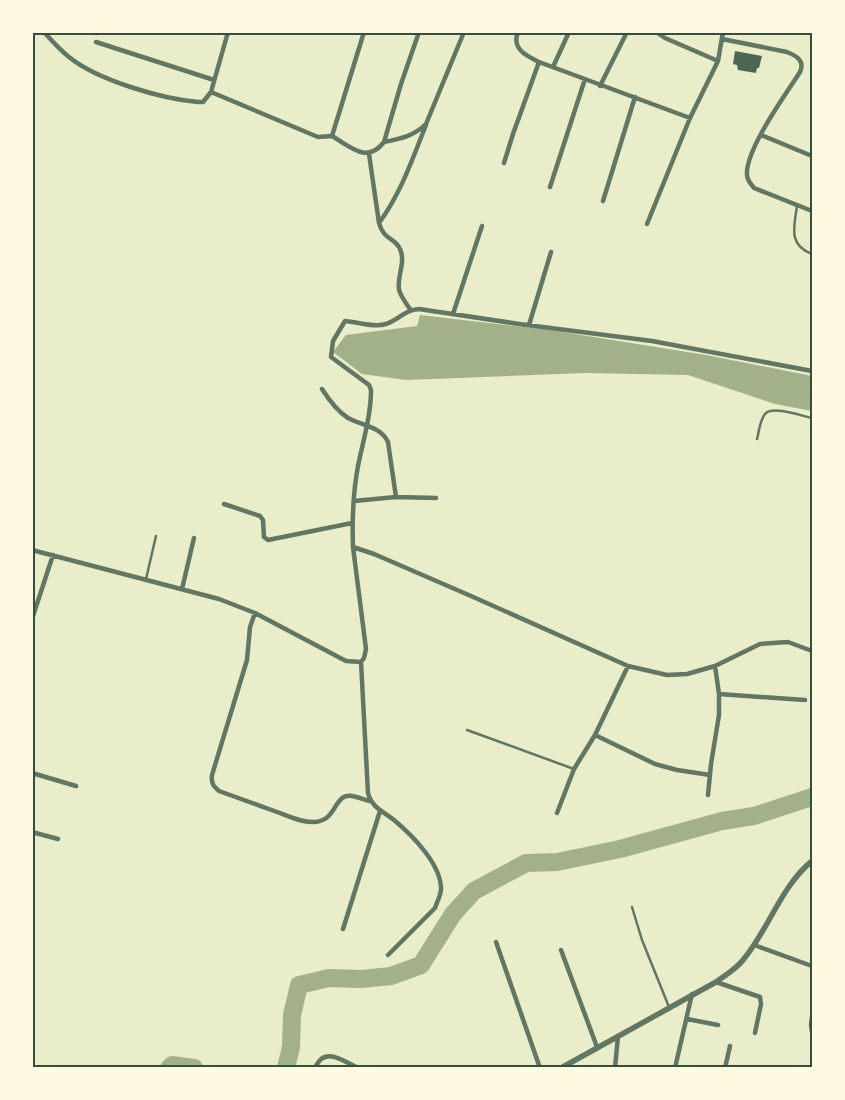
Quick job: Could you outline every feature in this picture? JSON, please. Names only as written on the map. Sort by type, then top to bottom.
[{"type":"street","points":[[44,32],[68,57],[87,70],[164,97],[188,102],[203,102],[211,92],[227,33]]},
{"type":"street","points":[[332,136],[364,32]]},
{"type":"street","points":[[211,92],[318,137],[332,136],[360,152],[369,154],[378,149],[384,142],[400,84],[419,32]]},
{"type":"street","points":[[378,223],[392,205],[402,185],[464,32]]},
{"type":"street","points":[[518,32],[516,36],[518,48],[522,53],[539,62],[690,118]]},
{"type":"street","points":[[554,67],[569,32]]},
{"type":"street","points":[[600,86],[627,32]]},
{"type":"street","points":[[656,32],[665,38],[718,61]]},
{"type":"street","points":[[647,224],[690,118],[718,61],[723,32]]},
{"type":"street","points":[[722,39],[787,52],[796,56],[802,62],[800,72],[749,158],[747,174],[748,181],[754,188],[812,211]]},
{"type":"street","points":[[96,42],[214,80]]},
{"type":"street","points":[[504,163],[539,62]]},
{"type":"street","points":[[550,187],[585,79]]},
{"type":"street","points":[[603,201],[635,97]]},
{"type":"street","points":[[384,142],[414,134],[426,124]]},
{"type":"street","points":[[761,135],[812,156]]},
{"type":"street","points":[[369,154],[378,223],[382,232],[396,243],[400,249],[402,257],[399,290],[410,309]]},
{"type":"street","points":[[453,314],[482,226]]},
{"type":"street","points":[[528,325],[551,252]]},
{"type":"street","points":[[370,801],[361,662],[366,648],[353,547],[352,523],[358,468],[367,426],[371,390],[369,385],[331,357],[333,341],[345,321],[376,325],[386,324],[410,309],[419,309],[652,341],[812,371]]},
{"type":"street","points":[[322,389],[331,403],[342,413],[379,430],[384,435],[388,442],[396,497]]},
{"type":"street","points":[[354,501],[396,497],[436,498]]},
{"type":"street","points":[[224,504],[260,516],[263,520],[264,537],[268,540],[352,523]]},
{"type":"street","points":[[182,589],[194,538]]},
{"type":"street","points":[[353,547],[374,554],[628,666],[668,675],[687,674],[715,666],[760,644],[788,642],[812,651]]},
{"type":"street","points":[[32,550],[219,599],[255,614],[346,661],[361,662]]},
{"type":"street","points":[[32,619],[53,556]]},
{"type":"street","points":[[255,614],[250,627],[247,660],[211,781],[213,786],[219,791],[296,819],[312,822],[328,818],[338,801],[345,796],[370,801],[410,834],[432,863],[438,875],[441,889],[435,908],[388,955]]},
{"type":"street","points":[[558,813],[574,769],[594,735],[628,666]]},
{"type":"street","points":[[708,795],[719,715],[719,694],[715,666]]},
{"type":"street","points":[[719,694],[805,700]]},
{"type":"street","points":[[594,735],[655,764],[677,770],[710,775]]},
{"type":"street","points":[[32,773],[76,786]]},
{"type":"street","points":[[342,929],[380,811]]},
{"type":"street","points":[[32,832],[58,838]]},
{"type":"street","points":[[561,1068],[716,982],[743,960],[797,875],[812,861]]},
{"type":"street","points":[[496,942],[540,1068]]},
{"type":"street","points":[[754,945],[812,966]]},
{"type":"street","points":[[561,950],[597,1048]]},
{"type":"street","points":[[716,982],[760,996],[761,1004],[755,1033]]},
{"type":"street","points":[[675,1068],[692,994]]},
{"type":"street","points":[[812,1017],[812,1032]]},
{"type":"street","points":[[687,1019],[718,1025]]},
{"type":"street","points":[[615,1068],[618,1036]]},
{"type":"street","points":[[725,1068],[730,1046]]},
{"type":"street","points":[[316,1068],[317,1062],[325,1057],[333,1056],[357,1067]]},
{"type":"lane","points":[[797,206],[794,239],[799,247],[812,254]]},
{"type":"lane","points":[[757,439],[766,413],[781,411],[812,418]]},
{"type":"lane","points":[[146,579],[156,536]]},
{"type":"lane","points":[[467,730],[574,769]]},
{"type":"lane","points":[[632,907],[642,940],[669,1007]]},
{"type":"shaded area","points":[[420,315],[550,330],[706,355],[812,376],[812,411],[775,404],[688,375],[585,373],[406,380],[362,374],[333,352],[346,335],[417,326]]},
{"type":"building","points":[[735,51],[762,56],[756,73],[738,70],[737,65],[733,64]]},
{"type":"waterway","points":[[286,1068],[291,1047],[292,1015],[299,985],[329,978],[361,979],[391,976],[421,965],[453,914],[474,891],[526,863],[557,862],[620,849],[722,821],[754,816],[812,797]]},
{"type":"waterway","points":[[169,1068],[172,1065],[194,1068]]}]
